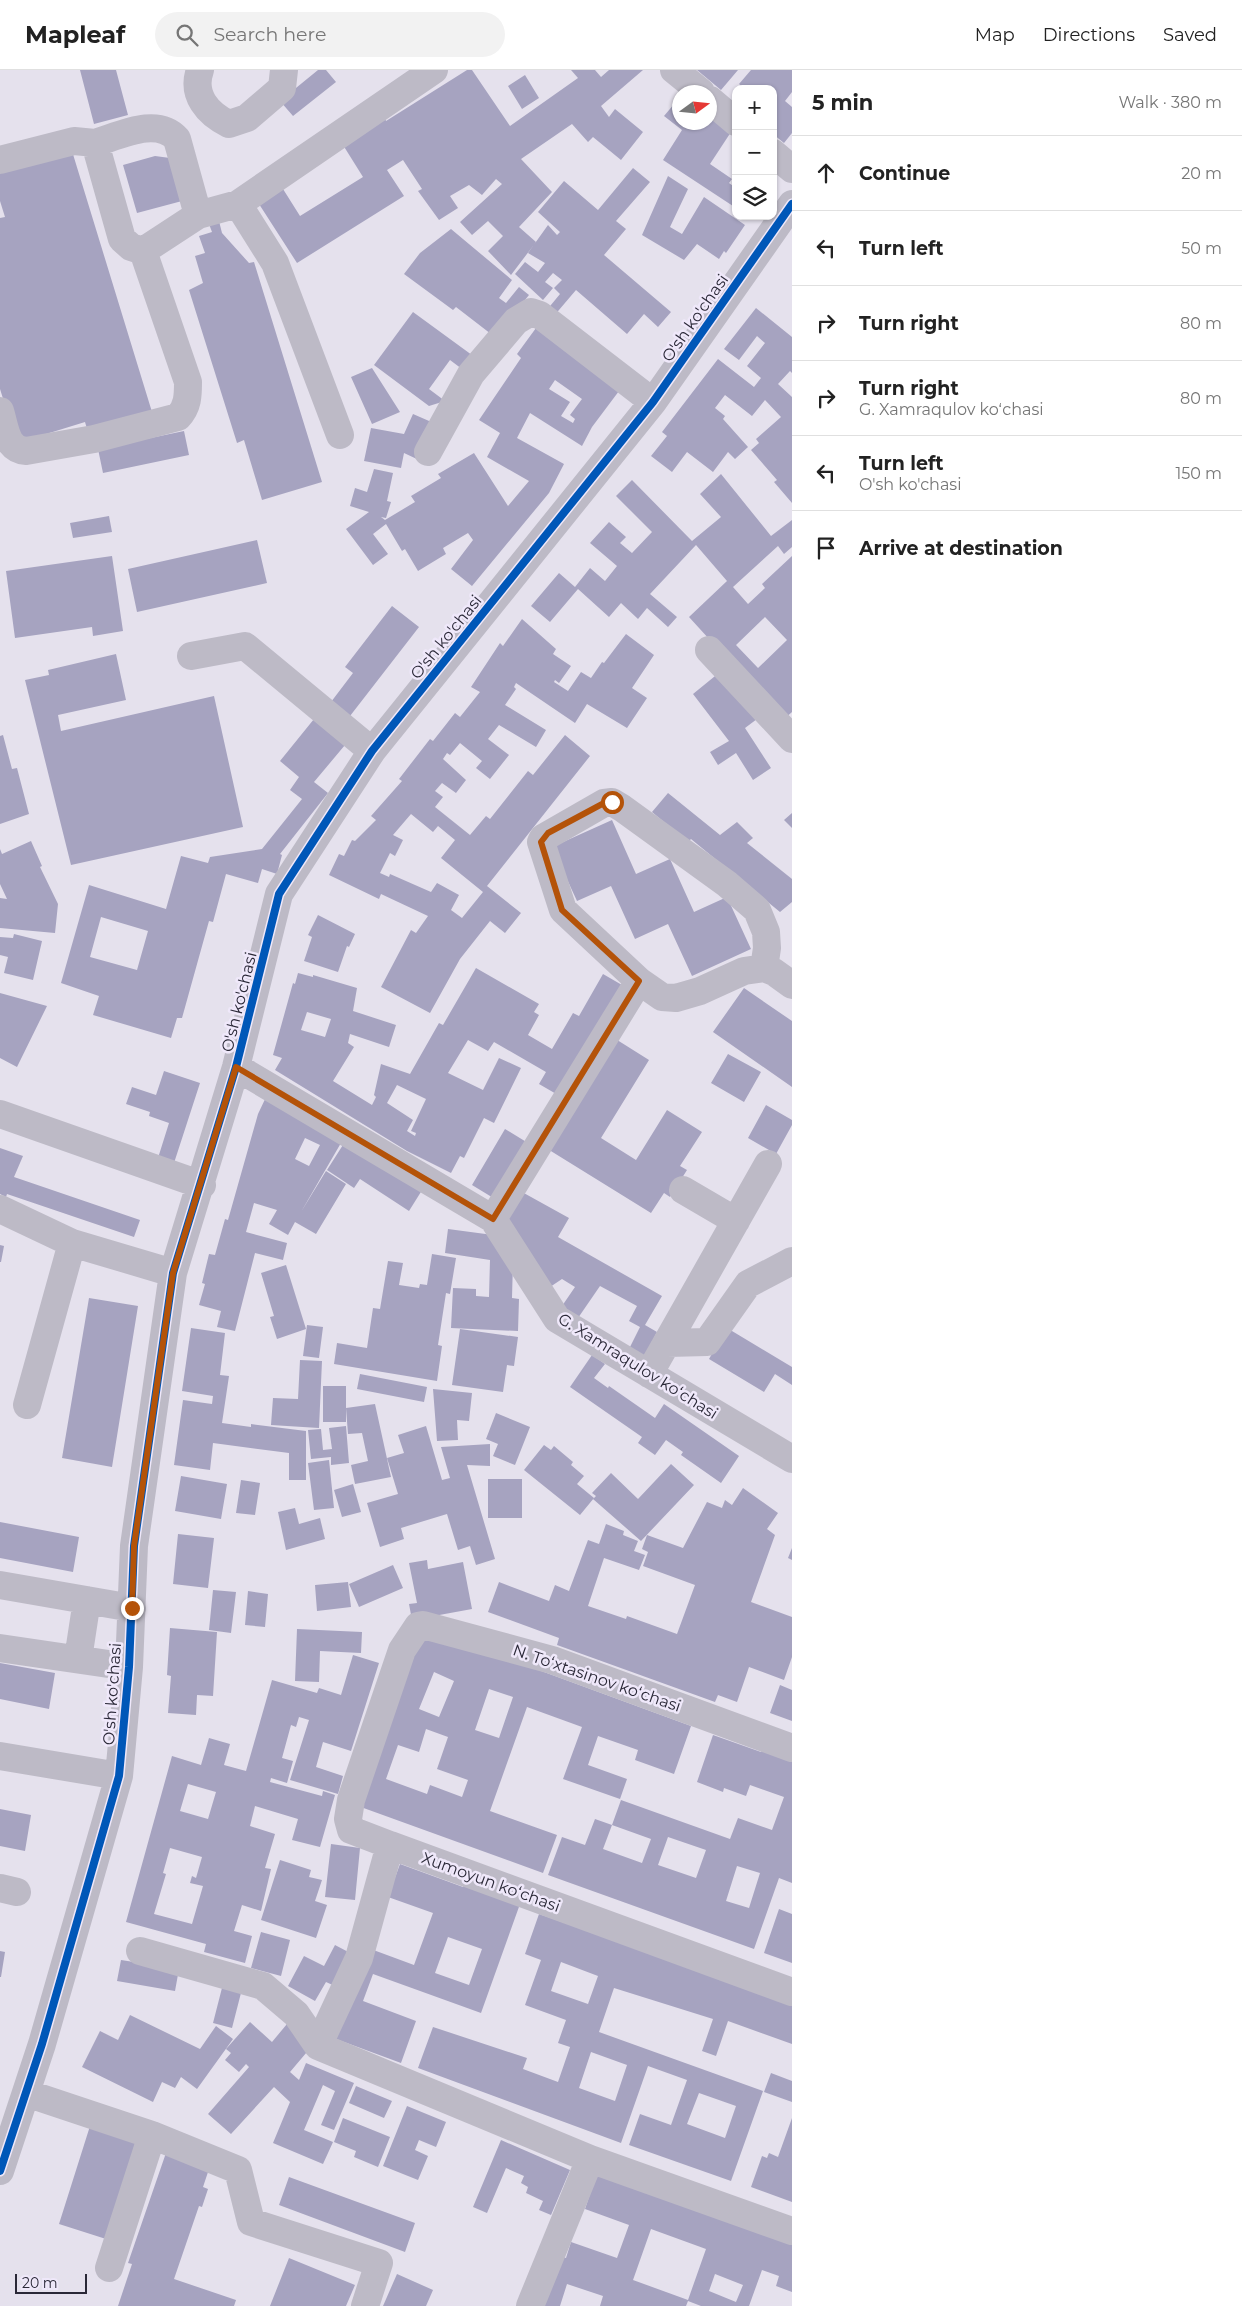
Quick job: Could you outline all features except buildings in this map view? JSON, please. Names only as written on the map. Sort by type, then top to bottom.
[{"type":"street","points":[[200,70],[198,81],[206,109],[214,117],[229,124],[247,118],[282,88],[284,70]]},
{"type":"street","points":[[95,144],[122,238],[131,247],[143,250],[198,215],[238,204],[434,70]]},
{"type":"street","points":[[674,70],[692,85]]},
{"type":"street","points":[[717,106],[732,119]]},
{"type":"street","points":[[0,160],[74,141],[95,144],[152,127],[172,133],[177,139],[198,215]]},
{"type":"street","points":[[777,156],[792,169]]},
{"type":"street","points":[[238,204],[275,263],[340,435]]},
{"type":"street","name":"O'sh ko'chasi","points":[[0,2172],[42,2044],[119,1776],[129,1667],[134,1546],[173,1273],[202,1185],[236,1067],[279,894],[372,751],[653,402],[792,204]]},
{"type":"street","points":[[0,411],[12,447],[18,451],[26,451],[104,437],[178,417],[185,411],[188,382],[143,250]]},
{"type":"street","points":[[428,452],[471,374],[516,321],[531,312],[540,315],[653,402]]},
{"type":"street","points":[[191,656],[245,646],[372,751]]},
{"type":"street","points":[[709,650],[792,739]]},
{"type":"street","points":[[764,968],[767,948],[766,932],[757,910],[727,884],[612,802],[604,803],[548,833],[541,842],[562,910],[639,981],[662,997],[676,998],[744,971],[764,968],[774,972],[792,985]]},
{"type":"street","points":[[493,1219],[639,981]]},
{"type":"street","name":"G. Xamraqulov koʻchasi","points":[[236,1067],[493,1219],[557,1319],[792,1459]]},
{"type":"street","points":[[0,1114],[202,1185]]},
{"type":"street","points":[[649,1374],[768,1164]]},
{"type":"street","points":[[683,1190],[736,1221]]},
{"type":"street","points":[[0,1209],[72,1243],[173,1273]]},
{"type":"street","points":[[27,1405],[72,1243]]},
{"type":"street","points":[[667,1343],[707,1342],[748,1284],[792,1261]]},
{"type":"street","points":[[0,1585],[132,1608]]},
{"type":"street","points":[[78,1659],[87,1600]]},
{"type":"street","name":"N. Toʻxtasinov koʻchasi","points":[[390,1845],[351,1830],[348,1819],[351,1800],[402,1650],[418,1626],[424,1625],[552,1660],[792,1748]]},
{"type":"street","points":[[0,1648],[129,1667]]},
{"type":"street","points":[[0,1756],[119,1776]]},
{"type":"street","points":[[318,2046],[359,1958],[390,1845]]},
{"type":"street","name":"Xumoyun koʻchasi","points":[[390,1845],[792,1992]]},
{"type":"street","points":[[140,1950],[263,1986],[296,2014],[318,2046],[590,2159],[792,2231]]},
{"type":"street","points":[[26,2093],[152,2135],[238,2170],[251,2222],[379,2263],[365,2306]]},
{"type":"street","points":[[109,2268],[152,2135]]},
{"type":"street","points":[[530,2306],[590,2159]]},
{"type":"cycle path","points":[[0,2171],[42,2044],[119,1776],[129,1667],[134,1546],[173,1273],[236,1067],[279,894],[372,751],[653,402],[792,204]]},
{"type":"route","points":[[132,1608],[134,1546],[173,1273],[202,1185],[236,1067],[493,1219],[639,981],[562,910],[541,842],[548,833],[604,803],[612,802]]}]
